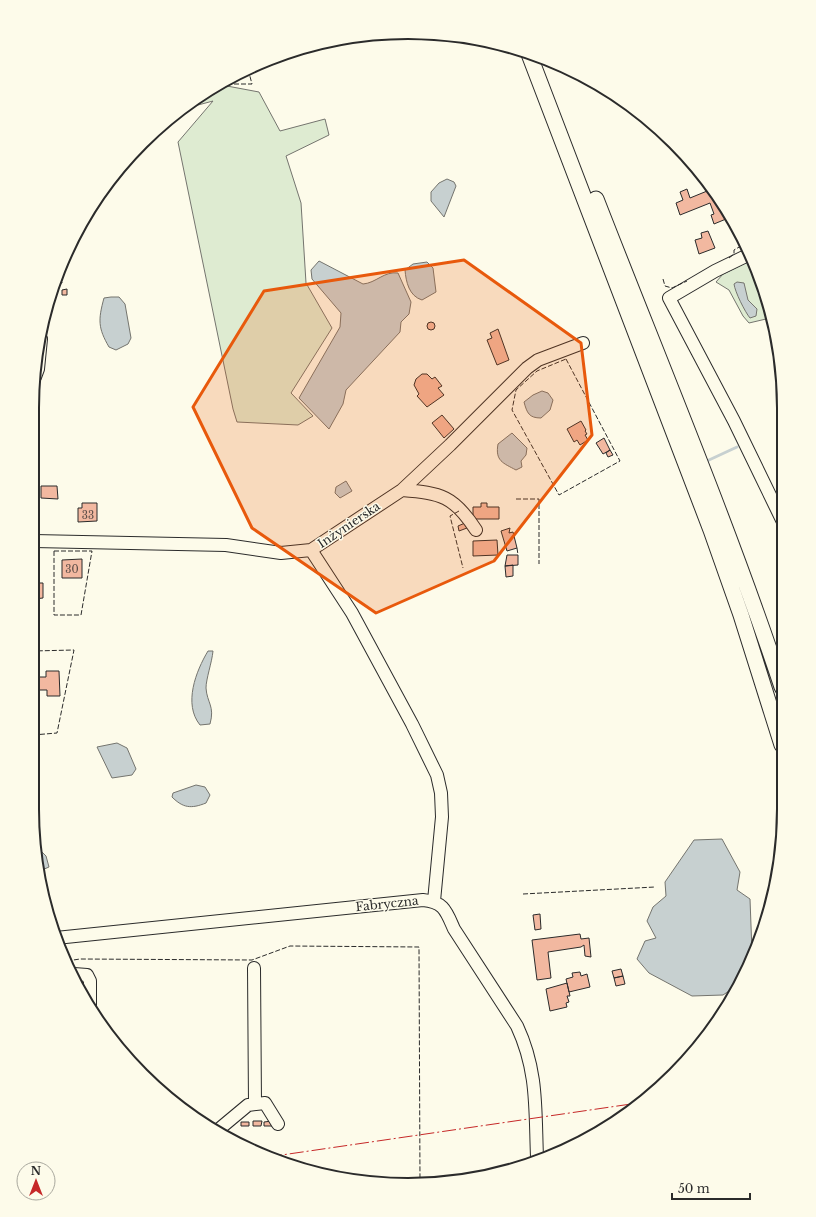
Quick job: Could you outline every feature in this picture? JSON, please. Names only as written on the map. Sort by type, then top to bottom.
[{"type":"main road","points":[[532,61],[711,530],[741,615],[777,729]]},
{"type":"main road","points":[[545,66],[704,473],[756,611],[777,672]]},
{"type":"street","points":[[744,257],[669,298],[738,428],[777,509]]},
{"type":"street","name":"Inżynierska","points":[[39,541],[226,545],[281,553],[311,550],[402,490],[450,445],[527,368],[538,360],[583,344]]},
{"type":"street","points":[[402,490],[435,494],[447,498],[464,511],[476,530]]},
{"type":"street","points":[[311,550],[352,613],[412,724],[437,775],[441,793],[442,817],[434,901]]},
{"type":"street","name":"Fabryczna","points":[[62,937],[423,900],[434,901],[446,911],[454,929],[510,1014],[522,1036],[529,1055],[534,1076],[537,1154]]},
{"type":"street","points":[[254,968],[255,1104]]},
{"type":"street","points":[[78,974],[87,975],[90,981],[90,997]]},
{"type":"street","points":[[221,1128],[248,1105],[265,1103],[278,1124]]},
{"type":"highlighted area","points":[[464,260],[581,343],[592,435],[494,561],[376,613],[252,528],[193,407],[264,291]]},
{"type":"green space","points":[[228,86],[259,92],[280,131],[325,119],[329,135],[286,156],[301,203],[306,283],[332,328],[291,393],[313,416],[298,425],[237,422],[233,409],[178,142],[213,101],[197,105]]},
{"type":"green space","points":[[747,262],[766,319],[749,323],[743,316],[729,290],[716,282],[723,274]]},
{"type":"shaded area","points":[[447,179],[454,182],[456,186],[444,217],[431,201],[431,192],[439,183]]},
{"type":"shaded area","points":[[319,261],[363,284],[372,282],[384,275],[398,273],[411,302],[409,314],[401,322],[400,332],[346,390],[343,404],[329,429],[299,398],[340,327],[341,313],[312,279],[311,270]]},
{"type":"shaded area","points":[[427,262],[433,268],[436,292],[422,300],[411,292],[407,284],[405,270],[413,264]]},
{"type":"shaded area","points":[[737,282],[744,283],[748,300],[757,309],[756,316],[750,318],[738,297],[734,284]]},
{"type":"shaded area","points":[[119,297],[125,304],[131,338],[128,344],[116,350],[109,347],[100,324],[104,298]]},
{"type":"shaded area","points":[[542,391],[548,393],[553,400],[550,410],[541,418],[531,416],[524,402],[533,395]]},
{"type":"shaded area","points":[[512,433],[527,448],[526,455],[521,461],[522,467],[516,470],[501,461],[497,450],[498,444]]},
{"type":"shaded area","points":[[346,481],[352,491],[340,498],[335,493],[336,487]]},
{"type":"shaded area","points":[[208,651],[213,651],[206,688],[212,713],[210,724],[200,725],[195,717],[192,707],[193,688],[199,668]]},
{"type":"shaded area","points":[[117,743],[127,748],[136,769],[132,775],[112,778],[97,747]]},
{"type":"shaded area","points":[[196,785],[205,787],[210,795],[206,803],[192,807],[180,803],[172,797],[173,793]]},
{"type":"shaded area","points":[[722,839],[740,872],[737,890],[750,899],[752,943],[730,990],[723,995],[692,996],[649,973],[637,959],[645,941],[656,938],[647,921],[653,907],[666,896],[665,882],[694,840]]},
{"type":"shaded area","points":[[42,852],[46,856],[49,867],[44,869]]},
{"type":"building","points":[[687,189],[690,198],[707,191],[725,219],[714,224],[711,215],[714,214],[710,203],[680,215],[676,203],[683,200],[680,192]]},
{"type":"building","points":[[708,231],[715,248],[699,254],[695,240],[702,238],[701,233]]},
{"type":"building","points":[[67,289],[67,295],[62,295],[62,290]]},
{"type":"building","points":[[429,322],[433,322],[435,326],[433,330],[429,330],[427,328],[427,324]]},
{"type":"building","points":[[498,329],[509,360],[497,365],[487,340],[492,338],[490,333]]},
{"type":"building","points":[[422,374],[427,374],[432,379],[435,377],[442,386],[438,388],[444,395],[427,407],[417,396],[419,394],[414,385],[416,379]]},
{"type":"building","points":[[442,415],[454,429],[444,438],[432,423]]},
{"type":"building","points":[[581,421],[586,430],[585,431],[587,434],[585,435],[588,440],[580,445],[577,440],[574,442],[567,429]]},
{"type":"building","points":[[604,438],[610,450],[603,454],[596,443]]},
{"type":"building","points":[[610,450],[613,455],[608,457],[606,453]]},
{"type":"building","points":[[41,486],[57,486],[58,499],[41,498]]},
{"type":"building","points":[[82,503],[97,503],[97,521],[78,522],[78,508],[82,508]]},
{"type":"building","points":[[481,503],[487,503],[487,507],[499,507],[499,519],[473,519],[473,507],[481,507]]},
{"type":"building","points":[[465,523],[467,528],[459,531],[458,526]]},
{"type":"building","points":[[510,528],[509,533],[513,532],[517,548],[507,551],[501,531]]},
{"type":"building","points":[[497,540],[498,555],[473,556],[473,541]]},
{"type":"building","points":[[507,555],[518,555],[518,565],[505,566]]},
{"type":"building","points":[[82,559],[82,578],[62,578],[62,560]]},
{"type":"building","points":[[513,565],[513,576],[506,577],[505,566]]},
{"type":"building","points":[[39,583],[43,583],[43,598],[39,598]]},
{"type":"building","points":[[46,671],[59,671],[60,696],[47,696],[47,690],[39,690],[39,677],[46,677]]},
{"type":"building","points":[[540,914],[541,929],[535,930],[533,915]]},
{"type":"building","points":[[580,934],[581,939],[589,938],[591,957],[585,956],[584,945],[581,947],[548,952],[551,978],[537,980],[532,940]]},
{"type":"building","points":[[621,969],[623,976],[614,978],[612,971]]},
{"type":"building","points":[[580,972],[581,976],[587,974],[590,987],[569,992],[566,979],[573,977],[572,973]]},
{"type":"building","points":[[623,976],[625,984],[616,986],[614,978]]},
{"type":"building","points":[[567,983],[570,996],[567,996],[569,1002],[566,1003],[567,1007],[550,1011],[546,989]]},
{"type":"building","points":[[253,1121],[262,1121],[261,1126],[253,1126]]},
{"type":"building","points":[[272,1121],[272,1126],[264,1126],[264,1122]]},
{"type":"building","points":[[241,1122],[249,1122],[249,1126],[241,1126]]},
{"type":"waterway","points":[[709,460],[737,447]]},
{"type":"fence","points":[[232,84],[252,84],[250,75]]},
{"type":"fence","points":[[729,258],[734,254],[734,250],[740,247]]},
{"type":"fence","points":[[663,279],[665,286],[672,288],[687,281]]},
{"type":"fence","points":[[566,359],[620,461],[559,495],[512,410],[516,390],[537,371],[566,359]]},
{"type":"fence","points":[[516,499],[539,499],[539,564]]},
{"type":"fence","points":[[459,511],[450,516],[463,568]]},
{"type":"fence","points":[[517,548],[518,555]]},
{"type":"fence","points":[[54,551],[92,551],[81,615],[54,615],[54,551]]},
{"type":"fence","points":[[39,651],[74,650],[57,733],[39,734]]},
{"type":"fence","points":[[523,894],[655,887]]},
{"type":"fence","points":[[72,960],[80,959],[252,960],[290,946],[419,947],[420,1178]]},
{"type":"power","points":[[281,1155],[630,1104]]}]
